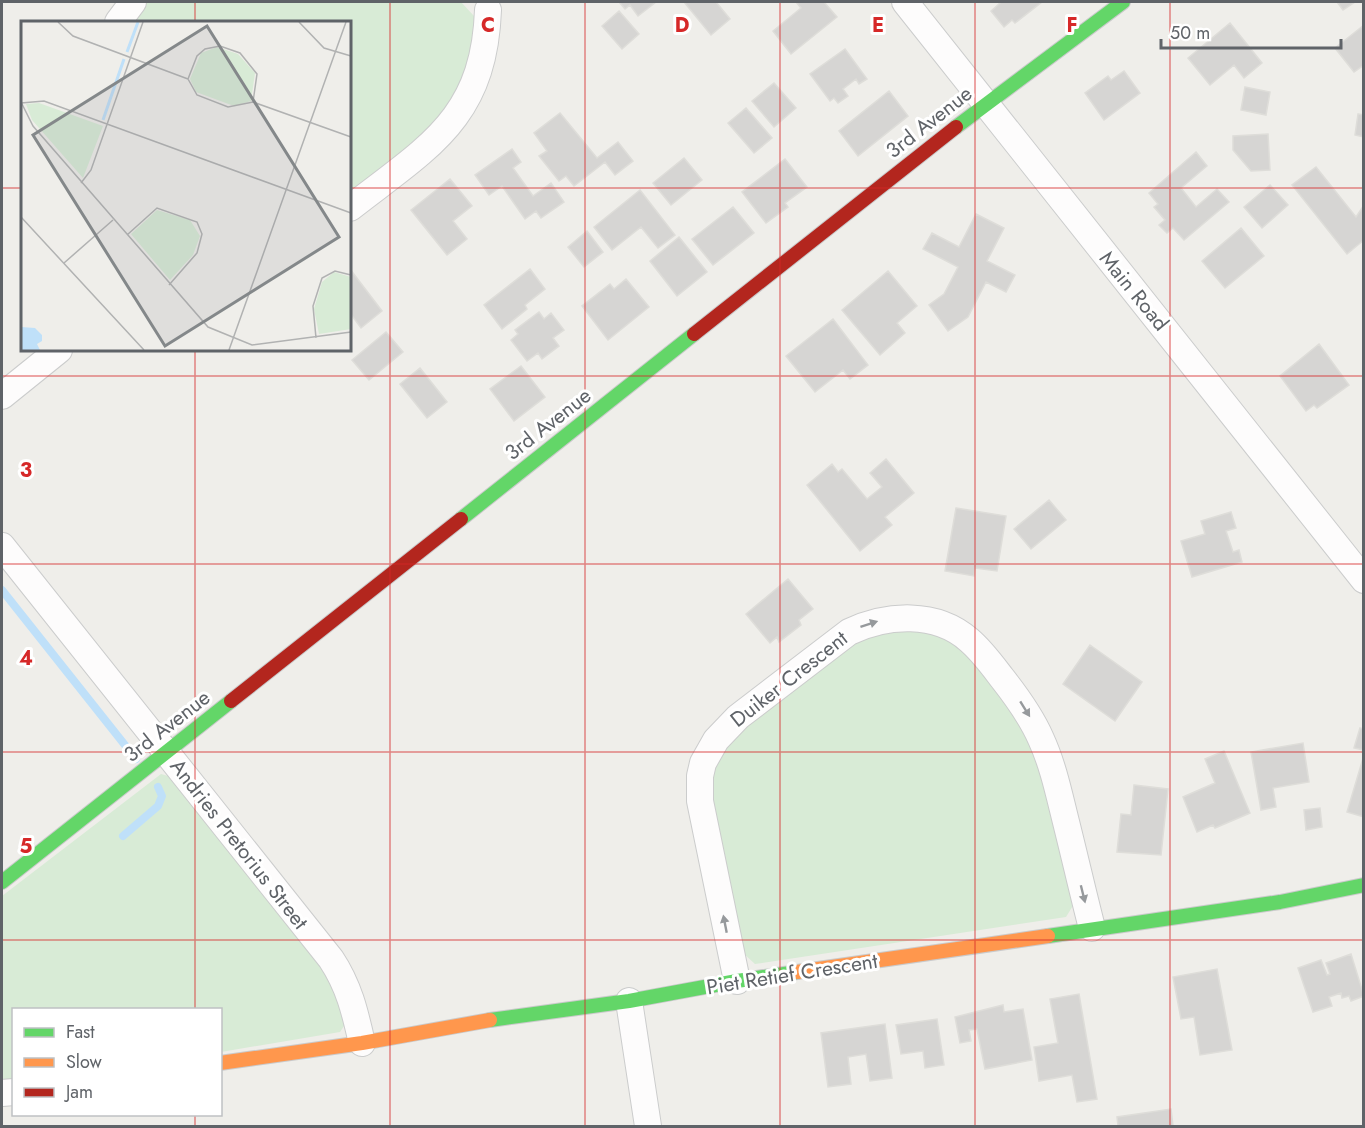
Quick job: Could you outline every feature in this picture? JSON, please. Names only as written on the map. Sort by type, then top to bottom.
[{"type":"street","points":[[119,21],[133,2]]},
{"type":"street","name":"Main Road","points":[[905,2],[1364,580]]},
{"type":"street","name":"3rd Avenue","points":[[2,882],[985,104],[1123,2]]},
{"type":"street","points":[[351,207],[436,140],[459,112],[478,74],[486,41],[488,4]]},
{"type":"street","points":[[2,396],[58,351]]},
{"type":"street","name":"Andries Pretorius Street","points":[[2,546],[339,971],[352,1000],[362,1043]]},
{"type":"street","name":"Duiker Crescent","points":[[737,981],[700,801],[700,776],[703,763],[716,740],[738,717],[849,632],[865,624],[881,620],[919,618],[954,629],[981,651],[1025,707],[1042,740],[1054,773],[1092,928]]},
{"type":"street","name":"Piet Retief Crescent","points":[[222,1063],[362,1043],[519,1015],[629,1000],[737,981],[1281,902],[1364,885]]},
{"type":"street","points":[[629,1000],[648,1126]]},
{"type":"green space","points":[[141,2],[461,2],[474,16],[477,25],[465,83],[441,123],[351,196],[351,21],[126,21]]},
{"type":"green space","points":[[921,630],[956,642],[992,681],[1025,732],[1042,773],[1074,904],[1066,917],[755,964],[743,953],[710,802],[712,768],[730,737],[867,633]]},
{"type":"green space","points":[[161,774],[175,778],[333,980],[346,1023],[340,1032],[222,1052],[222,1008],[12,1008],[12,1081],[2,1083],[2,896]]},
{"type":"building","points":[[619,2],[656,2],[638,16],[630,5],[625,9]]},
{"type":"building","points":[[684,2],[716,2],[730,19],[711,35]]},
{"type":"building","points":[[796,2],[824,2],[837,17],[791,54],[773,31],[801,8]]},
{"type":"building","points":[[998,2],[1042,2],[1015,23],[1012,20],[1004,27],[991,11],[1000,3]]},
{"type":"building","points":[[1337,2],[1355,2],[1343,10]]},
{"type":"building","points":[[619,11],[639,34],[622,49],[602,26]]},
{"type":"building","points":[[1230,23],[1262,63],[1244,78],[1234,65],[1210,85],[1188,58]]},
{"type":"building","points":[[1364,25],[1364,65],[1354,72],[1335,48]]},
{"type":"building","points":[[845,49],[867,79],[859,84],[856,79],[843,89],[848,96],[838,103],[834,98],[830,101],[810,74]]},
{"type":"building","points":[[1124,71],[1140,93],[1104,120],[1085,93],[1108,76],[1111,80]]},
{"type":"building","points":[[774,83],[796,108],[774,127],[752,101]]},
{"type":"building","points":[[1245,87],[1270,92],[1266,115],[1241,110]]},
{"type":"building","points":[[889,91],[908,116],[858,156],[839,131]]},
{"type":"building","points":[[746,108],[772,138],[754,153],[728,123]]},
{"type":"building","points":[[560,113],[597,158],[618,142],[633,161],[615,175],[605,162],[574,186],[566,176],[559,181],[539,156],[547,151],[534,133]]},
{"type":"building","points":[[1358,114],[1364,115],[1364,137],[1355,135]]},
{"type":"building","points":[[1268,134],[1270,170],[1251,171],[1233,150],[1233,136]]},
{"type":"building","points":[[512,149],[521,162],[513,168],[533,196],[551,183],[564,202],[541,218],[536,211],[525,219],[502,186],[489,195],[475,175]]},
{"type":"building","points":[[1196,152],[1207,166],[1181,188],[1196,207],[1217,189],[1229,202],[1184,240],[1173,228],[1167,233],[1159,225],[1165,220],[1154,207],[1158,204],[1149,193]]},
{"type":"building","points":[[684,158],[702,180],[671,205],[653,183]]},
{"type":"building","points":[[785,159],[807,187],[785,203],[788,207],[766,223],[742,192]]},
{"type":"building","points":[[1316,167],[1356,217],[1364,205],[1364,240],[1347,254],[1292,185]]},
{"type":"building","points":[[450,179],[472,206],[453,221],[467,239],[447,255],[411,210]]},
{"type":"building","points":[[1270,185],[1288,205],[1262,228],[1244,207]]},
{"type":"building","points":[[640,190],[675,235],[658,248],[641,227],[612,250],[594,227]]},
{"type":"building","points":[[733,207],[754,233],[713,265],[692,239]]},
{"type":"building","points":[[976,214],[1004,228],[987,261],[1015,275],[1006,292],[986,282],[968,317],[948,331],[929,305],[944,294],[958,267],[923,249],[932,233],[959,247]]},
{"type":"building","points":[[1241,228],[1264,256],[1225,288],[1202,261]]},
{"type":"building","points":[[587,231],[603,252],[584,267],[568,247]]},
{"type":"building","points":[[679,237],[707,272],[677,296],[650,261]]},
{"type":"building","points":[[530,269],[545,289],[525,305],[527,309],[502,329],[484,305]]},
{"type":"building","points":[[351,270],[382,311],[361,328],[351,314]]},
{"type":"building","points":[[888,271],[917,306],[897,323],[905,333],[880,355],[842,310]]},
{"type":"building","points":[[626,279],[649,307],[608,340],[582,306],[610,284],[614,289]]},
{"type":"building","points":[[539,312],[544,319],[551,313],[564,330],[553,338],[559,346],[542,359],[538,353],[527,361],[511,340],[518,334],[515,330]]},
{"type":"building","points":[[833,319],[868,365],[850,379],[843,370],[815,392],[786,356]]},
{"type":"building","points":[[386,332],[403,352],[369,380],[352,360]]},
{"type":"building","points":[[1319,344],[1349,385],[1317,408],[1314,405],[1306,411],[1280,376]]},
{"type":"building","points":[[521,366],[545,397],[514,421],[490,389]]},
{"type":"building","points":[[420,368],[447,402],[427,418],[400,384]]},
{"type":"building","points":[[886,459],[914,493],[885,517],[892,525],[860,551],[807,485],[832,464],[838,472],[842,469],[867,499],[882,487],[870,473]]},
{"type":"building","points":[[1049,500],[1066,520],[1031,549],[1014,529]]},
{"type":"building","points":[[956,508],[1006,516],[997,571],[975,568],[974,576],[945,571]]},
{"type":"building","points":[[1231,512],[1236,528],[1226,531],[1233,552],[1239,550],[1242,562],[1192,577],[1181,541],[1205,534],[1201,521]]},
{"type":"building","points":[[788,579],[813,609],[799,620],[801,625],[779,642],[777,637],[770,643],[746,614]]},
{"type":"building","points":[[1090,645],[1142,682],[1115,721],[1063,684]]},
{"type":"building","points":[[1360,728],[1364,729],[1364,750],[1354,748]]},
{"type":"building","points":[[1303,743],[1309,782],[1273,788],[1276,807],[1261,810],[1251,752]]},
{"type":"building","points":[[1224,751],[1250,813],[1215,828],[1213,825],[1197,832],[1183,797],[1215,783],[1205,759]]},
{"type":"building","points":[[1364,755],[1364,817],[1347,812]]},
{"type":"building","points":[[1134,785],[1168,789],[1161,855],[1117,852],[1121,814],[1131,815]]},
{"type":"building","points":[[1320,808],[1322,827],[1306,830],[1304,810]]},
{"type":"building","points":[[1351,954],[1364,996],[1351,1001],[1349,996],[1342,998],[1341,993],[1329,997],[1332,1006],[1313,1012],[1298,968],[1321,960],[1327,975],[1330,974],[1326,963]]},
{"type":"building","points":[[1217,969],[1232,1050],[1200,1055],[1194,1017],[1181,1019],[1173,977]]},
{"type":"building","points":[[1079,994],[1097,1099],[1077,1102],[1072,1075],[1039,1081],[1034,1047],[1058,1043],[1050,999]]},
{"type":"building","points":[[1003,1005],[1004,1012],[1023,1009],[1032,1060],[985,1069],[977,1029],[969,1030],[971,1041],[960,1043],[955,1017]]},
{"type":"building","points":[[937,1019],[944,1065],[925,1068],[923,1051],[901,1054],[896,1025]]},
{"type":"building","points":[[885,1024],[892,1078],[870,1081],[866,1054],[848,1057],[851,1084],[828,1087],[821,1033]]},
{"type":"building","points":[[1171,1109],[1173,1126],[1118,1126],[1117,1117]]},
{"type":"waterway","points":[[2,590],[136,759]]},
{"type":"waterway","points":[[123,836],[158,806],[162,796],[158,787]]},
{"type":"traffic: fast","points":[[956,127],[1123,2]]},
{"type":"traffic: fast","points":[[461,519],[694,334]]},
{"type":"traffic: fast","points":[[2,882],[231,701]]},
{"type":"traffic: fast","points":[[1048,936],[1280,902],[1364,885]]},
{"type":"traffic: fast","points":[[490,1020],[629,1001],[797,972]]},
{"type":"traffic: slow","points":[[797,972],[1048,936]]},
{"type":"traffic: slow","points":[[222,1063],[362,1043],[490,1020]]},
{"type":"traffic: jam","points":[[694,334],[956,127]]},
{"type":"traffic: jam","points":[[231,701],[461,519]]}]
